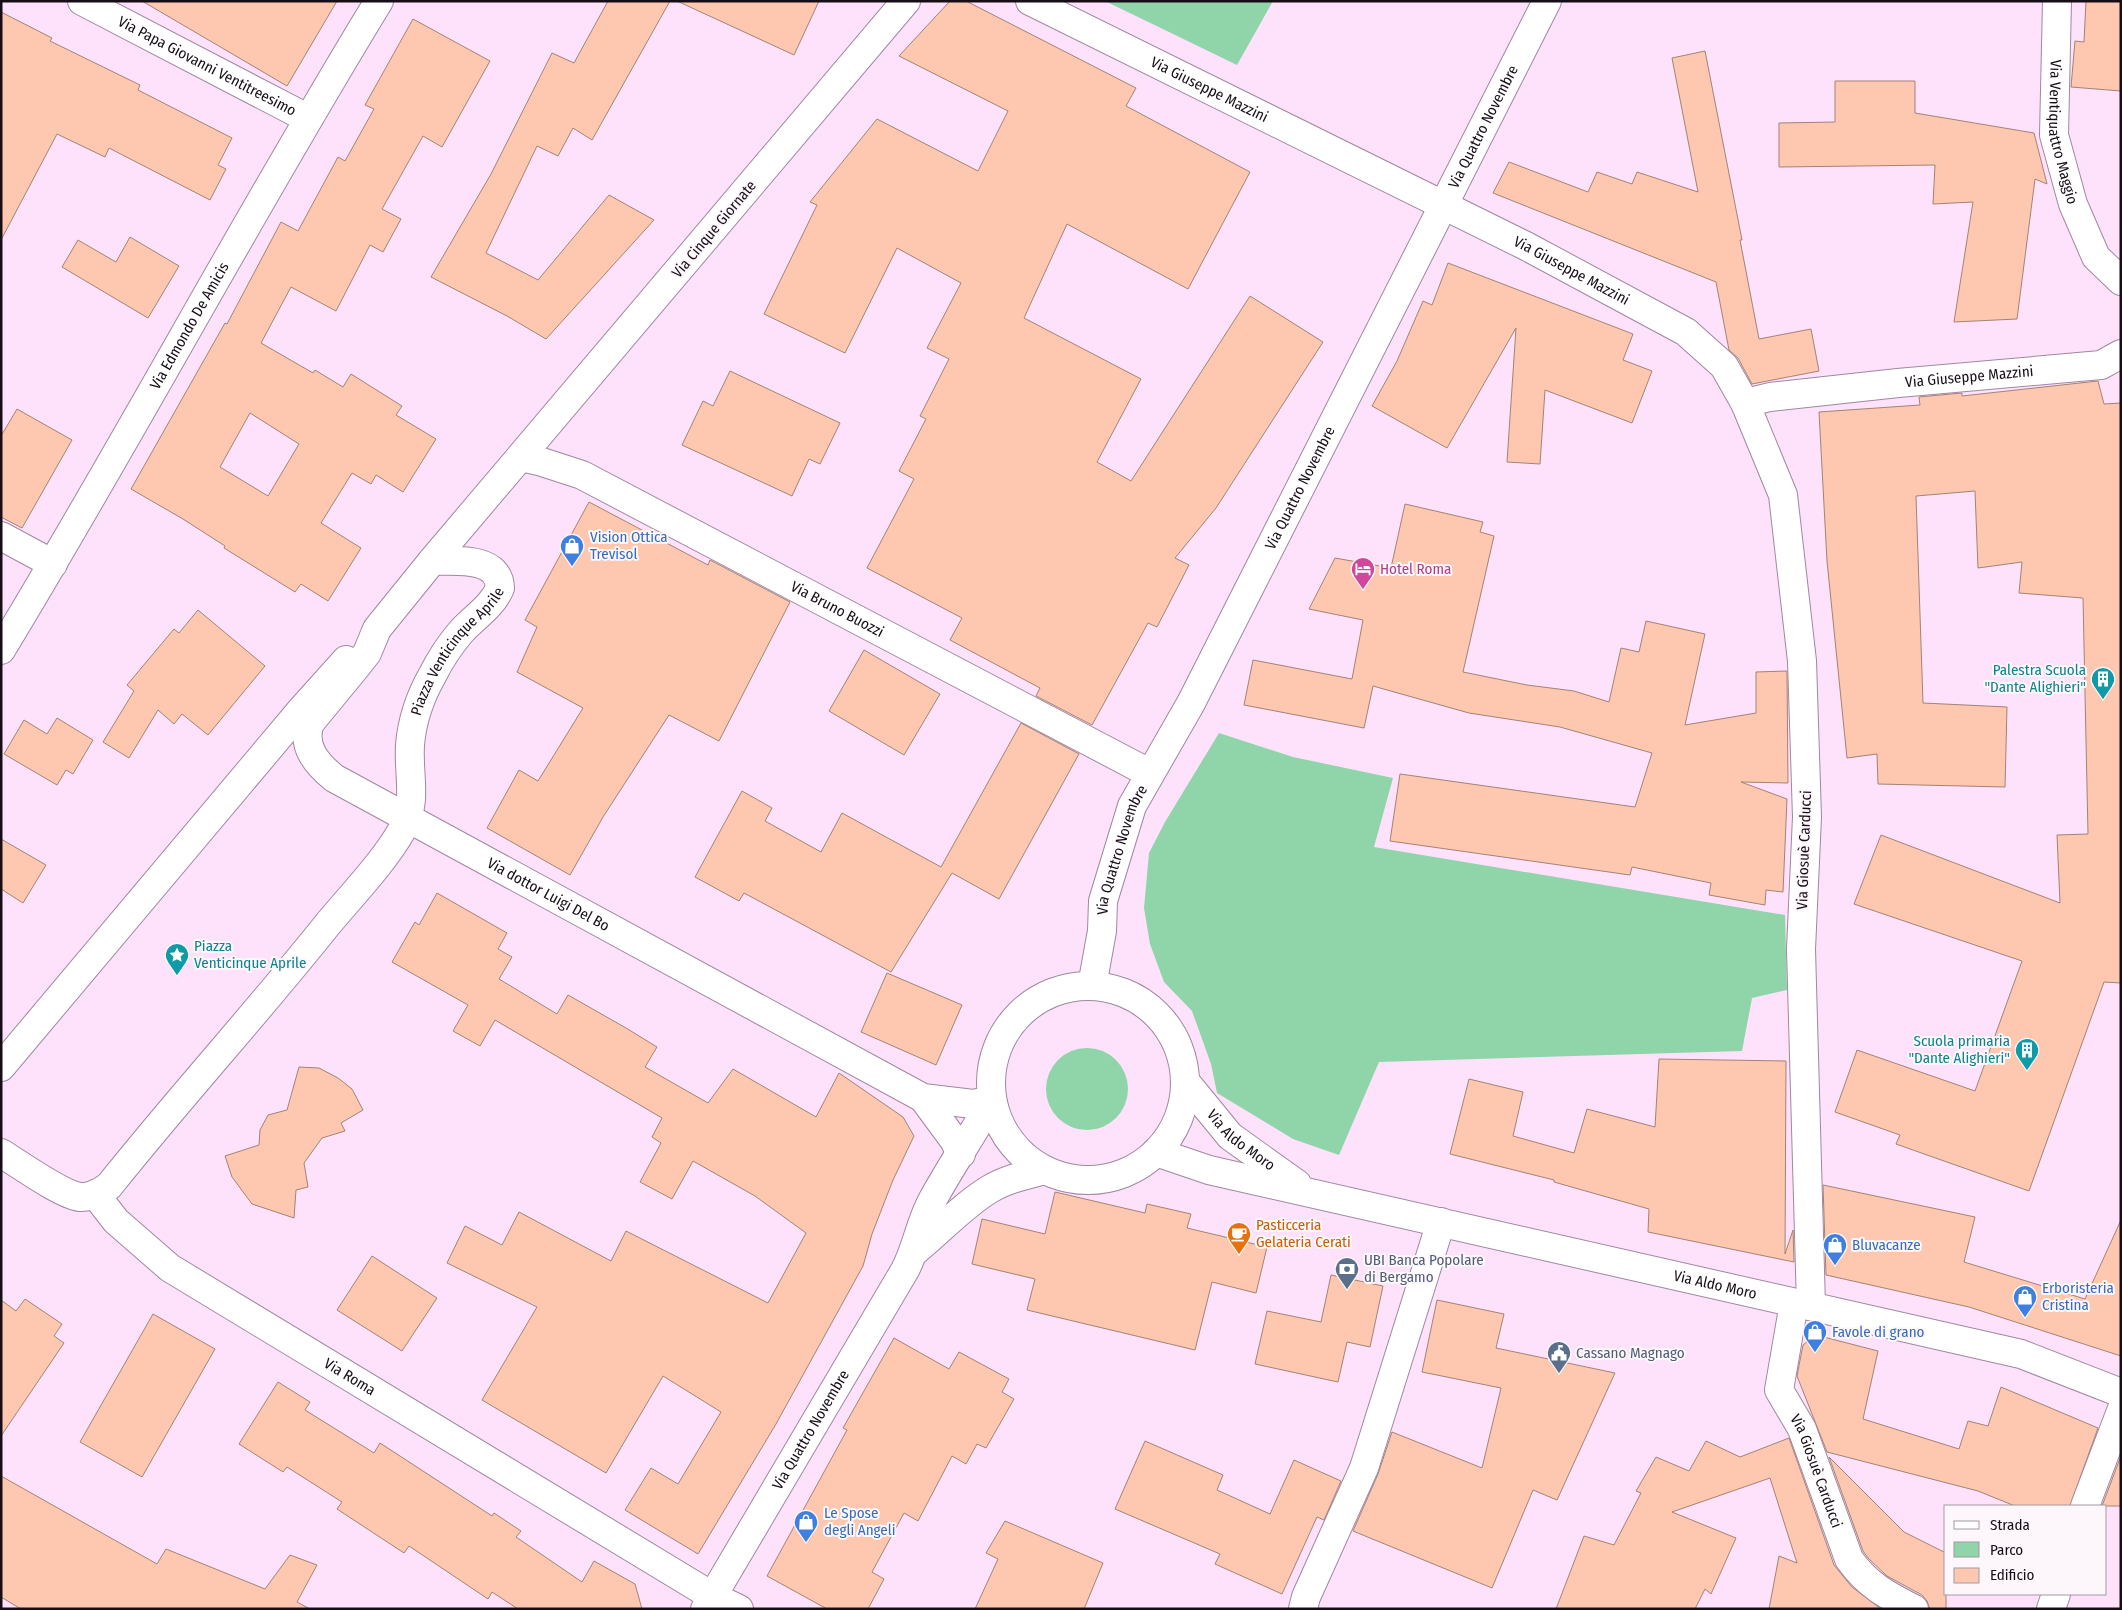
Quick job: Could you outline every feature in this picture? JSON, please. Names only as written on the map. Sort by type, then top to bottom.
[{"type":"street","name":"Via Papa Giovanni Ventitreesimo","points":[[82,1],[307,118]]},
{"type":"street","name":"Via Edmondo De Amicis","points":[[1,650],[53,564],[307,118],[378,1]]},
{"type":"street","name":"Via Cinque Giornate","points":[[521,457],[906,1]]},
{"type":"street","name":"Via Giuseppe Mazzini","points":[[1030,1],[1526,246],[1686,332],[1724,366],[1746,403],[1770,397],[1898,383],[2101,365],[2121,354]]},
{"type":"street","name":"Via Quattro Novembre","points":[[1092,986],[1102,931],[1103,901],[1132,806],[1149,773],[1191,703],[1547,1]]},
{"type":"street","name":"Via Ventiquattro Maggio","points":[[2057,1],[2054,135],[2072,204],[2096,257],[2121,281]]},
{"type":"street","name":"Via Giosuè Carducci","points":[[1746,403],[1783,495],[1802,661],[1807,817],[1800,950],[1803,1305],[1779,1390],[1802,1429],[1849,1559],[1861,1576],[1885,1593],[1914,1609]]},
{"type":"street","points":[[1,1066],[302,709],[360,645],[378,629],[432,561],[521,457]]},
{"type":"street","name":"Via Bruno Buozzi","points":[[521,457],[582,475],[1149,773]]},
{"type":"street","points":[[1,536],[53,564]]},
{"type":"street","name":"Piazza Venticinque Aprile","points":[[96,1194],[109,1186],[279,985],[395,841],[408,818],[413,792],[410,745],[414,719],[423,696],[432,674],[460,634],[491,604],[500,588],[497,575],[493,569],[486,566],[456,561],[432,561]]},
{"type":"street","name":"Via dottor Luigi Del Bo","points":[[378,629],[367,653],[310,722],[306,732],[307,742],[317,762],[334,778],[923,1098],[938,1116],[961,1154]]},
{"type":"street","points":[[1092,986],[1121,991],[1147,1005],[1167,1026],[1181,1052],[1185,1081],[1182,1107],[1172,1131],[1156,1152],[1132,1169],[1103,1179],[1073,1179],[1045,1170],[1020,1153],[1002,1129],[992,1100],[991,1072],[999,1044],[1014,1019],[1036,1000],[1063,989],[1092,986]]},
{"type":"street","name":"Via Aldo Moro","points":[[1185,1081],[1230,1136],[1306,1190]]},
{"type":"street","name":"Via dottor Luigi Del Bo","points":[[923,1098],[973,1104],[992,1100]]},
{"type":"street","name":"Via Quattro Novembre","points":[[915,1251],[920,1226],[929,1206],[992,1100]]},
{"type":"street","name":"Via Aldo Moro","points":[[1156,1152],[1209,1170],[1306,1190],[2021,1354],[2121,1393]]},
{"type":"street","points":[[1,1153],[69,1194],[86,1197],[96,1194]]},
{"type":"street","name":"Via Quattro Novembre","points":[[708,1602],[915,1251],[967,1205],[989,1190],[1005,1182],[1045,1170]]},
{"type":"street","name":"Via Roma","points":[[96,1194],[122,1227],[170,1268],[708,1602],[739,1609]]},
{"type":"street","points":[[1303,1609],[1306,1597],[1364,1468],[1441,1222]]},
{"type":"street","points":[[2085,1505],[2121,1411]]},
{"type":"street","points":[[2051,1609],[2056,1595]]},
{"type":"green space","points":[[1105,1],[1273,1],[1237,65]]},
{"type":"green space","points":[[1219,733],[1293,757],[1393,778],[1374,847],[1785,915],[1787,990],[1752,998],[1742,1051],[1379,1062],[1339,1155],[1293,1139],[1217,1093],[1211,1064],[1192,1011],[1164,982],[1150,944],[1144,908],[1149,853],[1165,822]]},
{"type":"green space","points":[[1087,1048],[1103,1051],[1116,1060],[1125,1073],[1128,1089],[1125,1105],[1116,1118],[1103,1127],[1087,1130],[1071,1127],[1058,1118],[1049,1105],[1046,1089],[1049,1073],[1058,1060],[1071,1051]]},
{"type":"building","points":[[142,1],[337,1],[287,86]]},
{"type":"building","points":[[608,1],[670,1],[592,140],[573,128],[558,156],[537,146],[486,253],[538,280],[609,195],[654,220],[546,339],[507,316],[431,277],[491,174],[552,53],[574,63]]},
{"type":"building","points":[[677,1],[819,1],[794,55]]},
{"type":"building","points":[[950,1],[966,1],[1136,88],[1126,106],[1250,172],[1188,289],[1067,224],[1024,318],[1141,379],[1097,462],[1131,481],[1250,296],[1323,342],[1216,508],[1175,558],[1189,565],[1157,627],[1148,623],[1092,725],[1036,696],[1040,688],[950,640],[962,618],[867,568],[914,479],[899,471],[926,419],[920,416],[949,359],[927,348],[961,283],[897,248],[845,353],[764,314],[817,205],[810,202],[877,119],[978,171],[1008,111],[899,56]]},
{"type":"building","points":[[2086,1],[2121,1],[2121,91],[2071,87],[2075,41],[2084,42]]},
{"type":"building","points":[[1,12],[52,38],[50,41],[140,85],[138,90],[232,138],[218,165],[226,169],[210,200],[109,148],[105,157],[57,134],[1,240]]},
{"type":"building","points":[[413,19],[490,61],[442,147],[423,136],[382,209],[401,219],[383,252],[370,245],[336,311],[291,287],[261,343],[313,373],[315,370],[343,387],[351,374],[402,406],[396,415],[436,439],[403,492],[376,475],[371,484],[352,473],[321,523],[361,548],[328,601],[301,584],[295,592],[224,548],[225,546],[183,519],[131,489],[225,323],[227,324],[281,222],[298,231],[338,157],[345,161],[374,109],[365,105]],"holes":[[[250,413],[299,444],[268,496],[220,467]]]},
{"type":"building","points":[[1705,51],[1742,240],[1740,240],[1759,339],[1811,329],[1819,371],[1752,384],[1738,358],[1729,350],[1716,282],[1493,193],[1509,162],[1588,192],[1597,172],[1632,184],[1637,172],[1698,192],[1672,58]]},
{"type":"building","points":[[1835,81],[1915,81],[1915,113],[2034,133],[2047,184],[2035,179],[2017,319],[1954,322],[1973,202],[1933,204],[1935,165],[1779,167],[1779,123],[1835,122]]},
{"type":"building","points":[[130,237],[179,266],[148,318],[62,267],[78,240],[116,262]]},
{"type":"building","points":[[1448,263],[1633,334],[1623,360],[1652,371],[1632,423],[1545,390],[1540,464],[1507,462],[1516,328],[1447,448],[1372,406],[1397,361],[1423,301],[1432,305]]},
{"type":"building","points":[[730,371],[840,423],[820,464],[809,459],[792,496],[682,445],[703,401],[713,406]]},
{"type":"building","points":[[2098,381],[2104,404],[2121,403],[2121,983],[2104,982],[2029,1191],[1896,1144],[1900,1135],[1835,1112],[1857,1050],[1975,1091],[2022,961],[1854,904],[1881,835],[2060,903],[2057,835],[2088,834],[2083,598],[2019,593],[2022,562],[1978,568],[1975,491],[1916,496],[1923,703],[2007,707],[2005,787],[1878,784],[1877,754],[1847,758],[1827,561],[1819,412],[1920,405],[1919,397],[1962,393],[1962,396]]},
{"type":"building","points":[[17,409],[72,440],[22,528],[1,517],[1,436]]},
{"type":"building","points":[[589,502],[708,565],[710,560],[790,602],[719,741],[669,715],[603,817],[570,875],[487,828],[519,770],[538,781],[583,708],[517,672],[537,627],[525,620]]},
{"type":"building","points":[[1405,504],[1483,522],[1480,532],[1494,536],[1463,672],[1527,685],[1574,691],[1609,702],[1621,648],[1639,652],[1646,621],[1705,634],[1685,725],[1756,713],[1756,672],[1787,671],[1788,783],[1741,782],[1787,799],[1783,892],[1766,890],[1765,905],[1709,895],[1711,883],[1632,867],[1630,875],[1390,841],[1400,774],[1635,807],[1652,753],[1560,727],[1469,713],[1373,686],[1364,728],[1244,705],[1253,660],[1352,679],[1363,620],[1309,609],[1335,558],[1391,568]]},
{"type":"building","points":[[198,610],[265,666],[208,735],[182,714],[174,724],[158,710],[129,758],[103,742],[134,691],[127,685],[174,629],[179,633]]},
{"type":"building","points":[[864,650],[940,694],[904,755],[829,711]]},
{"type":"building","points":[[57,718],[93,740],[73,774],[66,770],[57,785],[4,754],[24,720],[47,734]]},
{"type":"building","points":[[1021,723],[1079,754],[999,899],[952,873],[891,972],[744,893],[739,901],[695,877],[742,791],[772,808],[765,821],[821,852],[842,813],[941,867]]},
{"type":"building","points":[[1,839],[46,865],[23,903],[1,889]]},
{"type":"building","points":[[437,893],[507,933],[498,949],[512,957],[499,979],[557,1014],[568,995],[626,1028],[657,1047],[645,1067],[708,1103],[733,1069],[816,1117],[839,1073],[903,1117],[914,1136],[893,1180],[872,1234],[863,1266],[776,1424],[698,1554],[625,1510],[651,1468],[678,1484],[721,1412],[663,1376],[606,1473],[482,1400],[537,1307],[447,1263],[465,1226],[502,1245],[519,1212],[611,1261],[626,1231],[768,1303],[806,1233],[755,1196],[693,1161],[672,1199],[640,1182],[661,1143],[652,1137],[662,1118],[495,1020],[480,1046],[453,1031],[468,1005],[392,962],[415,922],[419,925]]},
{"type":"building","points":[[887,973],[962,1005],[936,1065],[861,1032]]},
{"type":"building","points":[[1659,1059],[1786,1061],[1785,1254],[1793,1230],[1794,1262],[1648,1232],[1649,1209],[1554,1182],[1554,1180],[1450,1154],[1469,1079],[1523,1092],[1513,1136],[1574,1153],[1587,1109],[1655,1127]]},
{"type":"building","points":[[299,1067],[319,1068],[338,1078],[352,1089],[363,1110],[341,1123],[345,1131],[322,1138],[304,1163],[308,1187],[296,1190],[294,1218],[252,1204],[232,1177],[225,1156],[259,1145],[260,1130],[268,1115],[287,1110]]},
{"type":"building","points":[[1823,1185],[1975,1217],[1964,1262],[2085,1299],[2121,1220],[2121,1356],[1969,1307],[1826,1275]]},
{"type":"building","points":[[1055,1192],[1145,1213],[1147,1204],[1191,1214],[1187,1228],[1267,1247],[1256,1293],[1212,1282],[1195,1350],[1027,1310],[1035,1279],[972,1264],[982,1219],[1045,1234]]},
{"type":"building","points":[[372,1256],[437,1298],[402,1351],[337,1310]]},
{"type":"building","points":[[1331,1275],[1383,1286],[1370,1347],[1347,1342],[1338,1382],[1255,1364],[1267,1311],[1321,1322]]},
{"type":"building","points":[[25,1299],[62,1324],[54,1336],[64,1343],[1,1436],[1,1300],[16,1311]]},
{"type":"building","points":[[1437,1300],[1504,1314],[1496,1348],[1615,1373],[1557,1500],[1533,1490],[1492,1588],[1353,1531],[1378,1474],[1392,1432],[1482,1468],[1501,1388],[1422,1372]]},
{"type":"building","points":[[153,1314],[215,1349],[142,1477],[80,1442]]},
{"type":"building","points":[[1816,1335],[1878,1351],[1863,1419],[1959,1449],[1968,1421],[1988,1426],[2001,1387],[2098,1428],[2070,1505],[2013,1505],[1978,1491],[1827,1452],[1797,1376],[1803,1345]]},
{"type":"building","points":[[894,1338],[949,1369],[959,1352],[1009,1379],[1002,1392],[1014,1399],[986,1448],[977,1444],[966,1464],[952,1456],[918,1521],[904,1513],[872,1572],[884,1579],[868,1609],[827,1609],[767,1576],[847,1430],[843,1428]]},
{"type":"building","points":[[278,1382],[310,1402],[305,1410],[374,1453],[380,1443],[492,1516],[494,1513],[521,1531],[516,1537],[582,1582],[594,1561],[635,1584],[642,1609],[518,1609],[492,1592],[488,1599],[409,1546],[404,1553],[337,1509],[342,1502],[287,1467],[283,1472],[239,1444]]},
{"type":"building","points":[[1789,1438],[1834,1565],[1852,1587],[1881,1609],[1769,1609],[1779,1556],[1797,1563],[1770,1478],[1672,1512],[1736,1538],[1711,1594],[1705,1589],[1695,1609],[1556,1609],[1584,1536],[1614,1545],[1641,1493],[1636,1491],[1656,1457],[1689,1471],[1706,1441],[1740,1457]]},
{"type":"building","points":[[1145,1441],[1223,1475],[1217,1490],[1270,1514],[1294,1460],[1341,1481],[1324,1520],[1317,1517],[1282,1594],[1215,1564],[1220,1554],[1115,1509]]},
{"type":"building","points":[[2121,1456],[2121,1506],[2102,1505]]},
{"type":"building","points":[[1829,1457],[1904,1532],[1944,1552],[1944,1595],[1946,1595],[1946,1609],[1930,1609],[1922,1595],[1887,1576],[1863,1551]]},
{"type":"building","points":[[1,1476],[157,1564],[166,1549],[265,1589],[290,1555],[317,1565],[297,1602],[310,1609],[21,1609],[1,1597]]},
{"type":"building","points":[[1005,1521],[1103,1563],[1084,1609],[975,1609],[998,1559],[986,1553]]},
{"type":"place","name":"Vision Ottica Trevisol","points":[[572,567]]},
{"type":"place","name":"Hotel Roma","points":[[1363,590]]},
{"type":"place","name":"Palestra Scuola \"Dante Alighieri\"","points":[[2103,700]]},
{"type":"place","name":"Piazza Venticinque Aprile","points":[[177,976]]},
{"type":"place","name":"Scuola primaria \"Dante Alighieri\"","points":[[2027,1071]]},
{"type":"place","name":"Pasticceria Gelateria Cerati","points":[[1239,1255]]},
{"type":"place","name":"Bluvacanze","points":[[1835,1266]]},
{"type":"place","name":"UBI Banca Popolare di Bergamo","points":[[1347,1290]]},
{"type":"place","name":"Erboristeria Cristina","points":[[2025,1318]]},
{"type":"place","name":"Favole di grano","points":[[1815,1353]]},
{"type":"place","name":"Cassano Magnago","points":[[1559,1374]]},
{"type":"place","name":"Le Spose degli Angeli","points":[[806,1543]]}]
